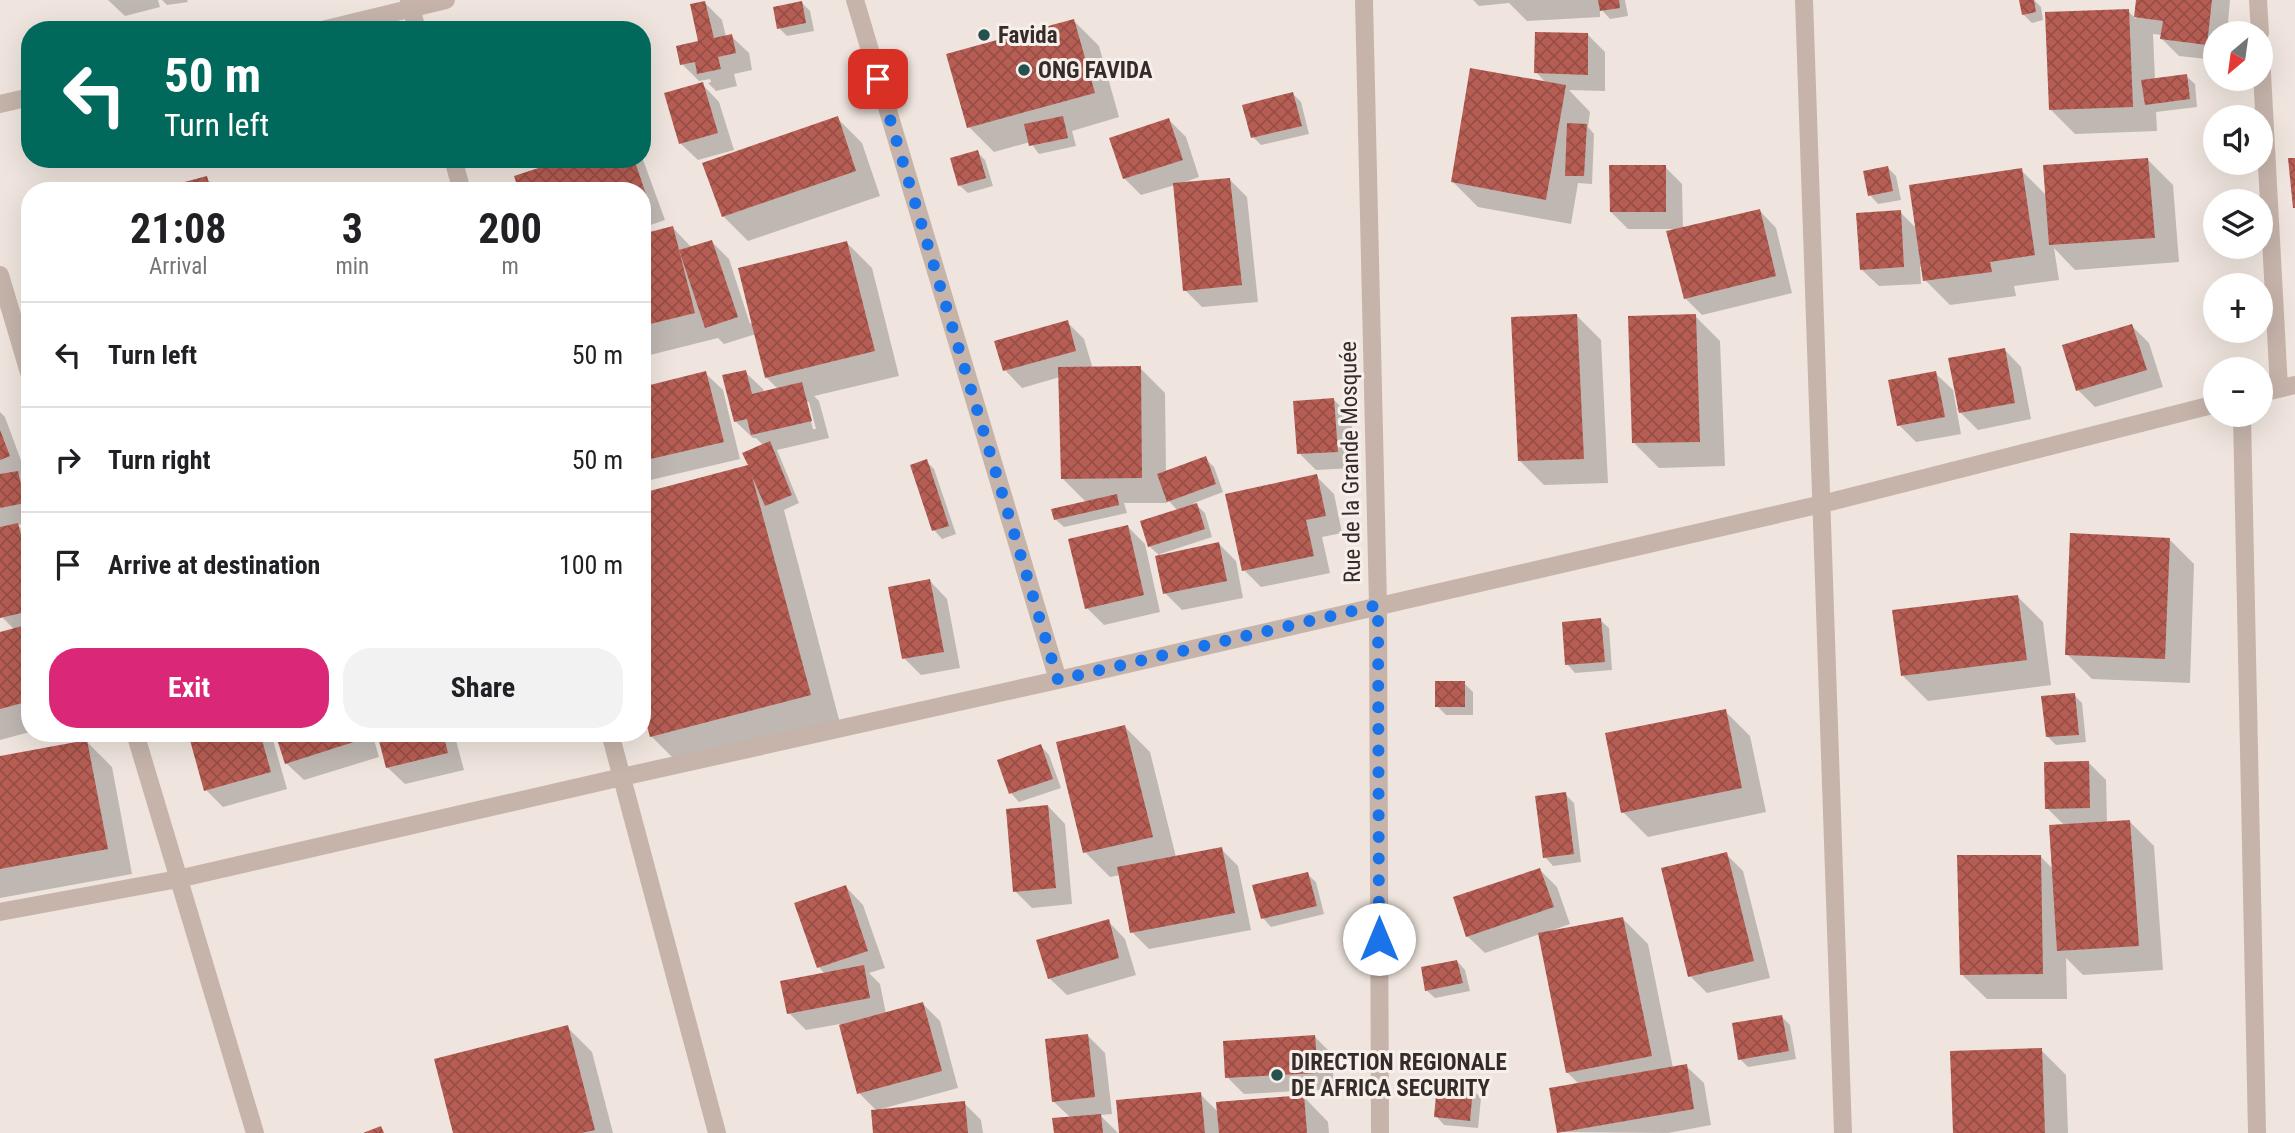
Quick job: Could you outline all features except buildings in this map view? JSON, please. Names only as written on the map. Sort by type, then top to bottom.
[{"type":"street","points":[[352,21],[410,4],[446,0]]},
{"type":"street","points":[[855,0],[1058,680]]},
{"type":"street","name":"Rue de la Grande Mosquée","points":[[1364,0],[1378,605],[1380,1133]]},
{"type":"street","points":[[1804,0],[1843,1133]]},
{"type":"street","points":[[2258,0],[2259,21]]},
{"type":"street","points":[[410,4],[415,21]]},
{"type":"street","points":[[2264,91],[2287,386]]},
{"type":"street","points":[[0,104],[21,99]]},
{"type":"street","points":[[0,275],[21,346]]},
{"type":"street","points":[[0,912],[178,879],[622,776],[1058,680],[1822,504],[2203,407]]},
{"type":"street","points":[[2242,427],[2257,1133]]},
{"type":"street","points":[[138,742],[255,1133]]},
{"type":"street","points":[[613,742],[717,1133]]},
{"type":"place","name":"Favida","points":[[984,35]]},
{"type":"place","name":"ONG FAVIDA","points":[[1024,70]]},
{"type":"place","name":"DIRECTION REGIONALE DE AFRICA SECURITY","points":[[1277,1075]]},
{"type":"route","points":[[878,79],[1058,680],[1378,605],[1379,939]]}]
